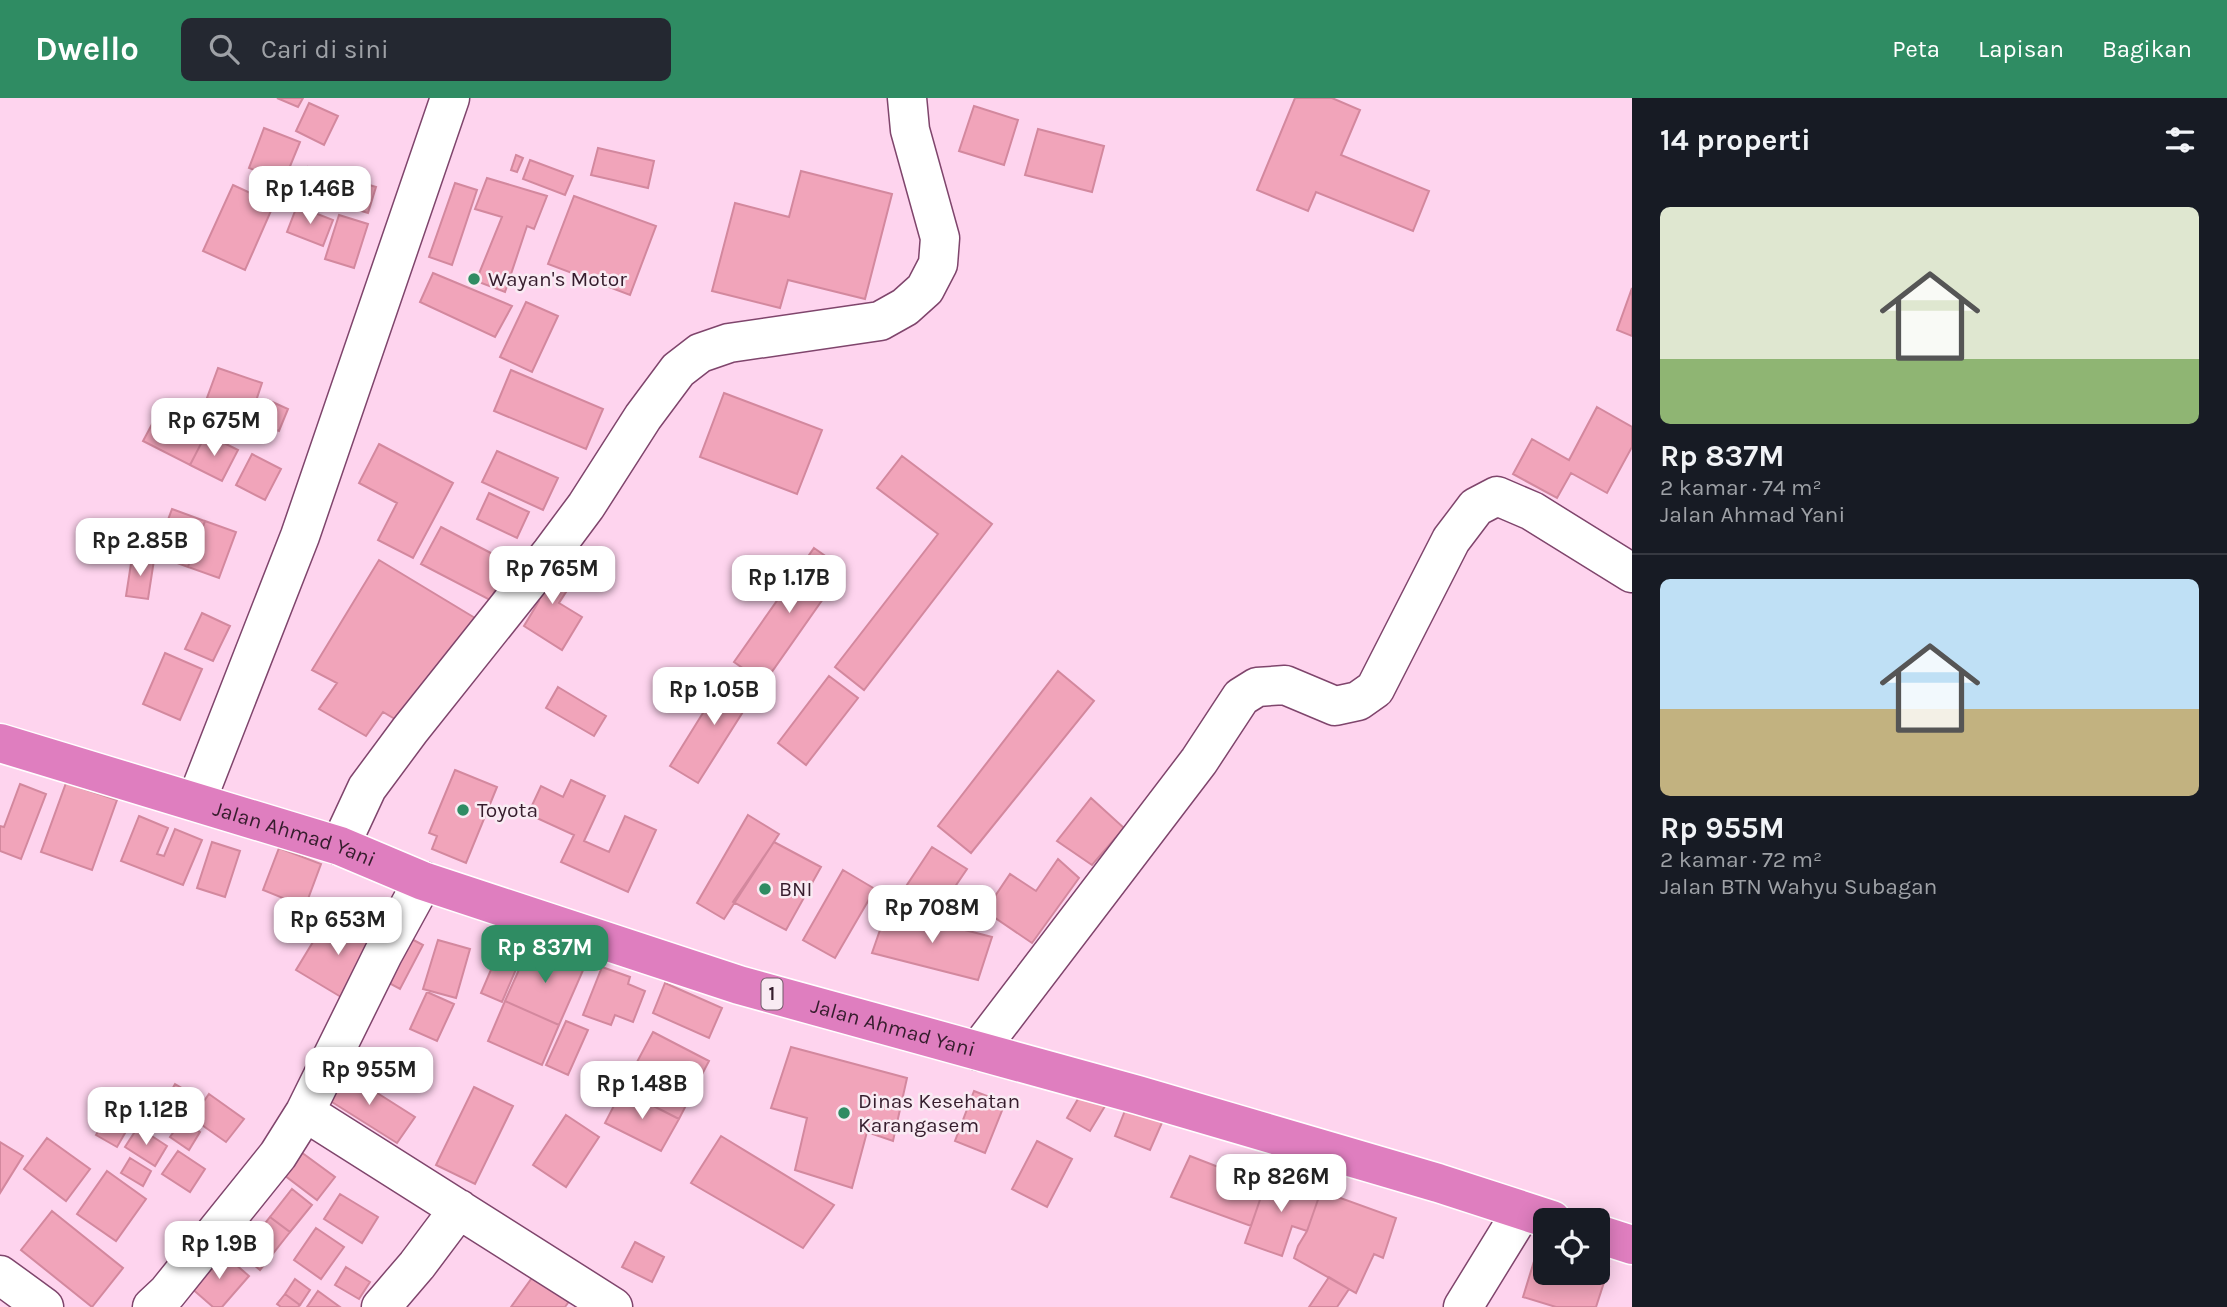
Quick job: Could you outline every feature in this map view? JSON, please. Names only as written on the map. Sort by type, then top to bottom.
[{"type":"highway","name":"Jalan Ahmad Yani","points":[[0,743],[340,846],[423,881],[739,985],[1151,1099],[1533,1214]]},
{"type":"highway","points":[[1610,1238],[1632,1245]]},
{"type":"street","points":[[196,802],[300,536],[450,98]]},
{"type":"street","points":[[340,846],[367,788],[586,506],[643,417],[678,370],[700,353],[729,343],[880,321],[905,307],[925,289],[938,264],[940,238],[910,130],[907,98]]},
{"type":"street","points":[[978,1051],[1199,761],[1241,697],[1257,687],[1285,685],[1335,706],[1357,701],[1375,689],[1451,540],[1476,507],[1497,496],[1532,512],[1632,573]]},
{"type":"street","points":[[152,1307],[167,1293],[278,1156],[305,1112],[383,954],[423,881]]},
{"type":"street","points":[[305,1112],[613,1307]]},
{"type":"street","points":[[381,1307],[459,1209]]},
{"type":"street","points":[[1464,1307],[1533,1220]]},
{"type":"street","points":[[0,1275],[41,1306]]},
{"type":"building","points":[[277,98],[303,98],[298,107]]},
{"type":"building","points":[[1295,98],[1332,98],[1360,110],[1341,155],[1429,191],[1413,231],[1316,192],[1308,211],[1257,190]]},
{"type":"building","points":[[309,103],[338,116],[324,145],[296,131]]},
{"type":"building","points":[[974,106],[1018,120],[1004,165],[959,151]]},
{"type":"building","points":[[264,128],[300,142],[284,181],[249,168]]},
{"type":"building","points":[[1038,129],[1104,146],[1092,192],[1025,175]]},
{"type":"building","points":[[598,148],[654,161],[648,188],[591,175]]},
{"type":"building","points":[[516,155],[523,158],[517,172],[511,170]]},
{"type":"building","points":[[530,160],[573,176],[565,195],[523,179]]},
{"type":"building","points":[[308,167],[376,187],[368,213],[300,192]]},
{"type":"building","points":[[801,171],[892,194],[865,299],[788,280],[780,308],[712,291],[735,203],[789,217]]},
{"type":"building","points":[[487,178],[547,196],[534,229],[527,226],[505,292],[476,281],[502,217],[475,209]]},
{"type":"building","points":[[455,183],[477,190],[452,265],[429,257]]},
{"type":"building","points":[[233,185],[274,204],[245,270],[203,251]]},
{"type":"building","points":[[574,196],[656,226],[630,295],[548,264]]},
{"type":"building","points":[[297,206],[333,220],[323,246],[287,232]]},
{"type":"building","points":[[339,215],[368,224],[354,268],[325,259]]},
{"type":"building","points":[[433,273],[512,306],[495,337],[420,302]]},
{"type":"building","points":[[1632,288],[1632,336],[1617,330]]},
{"type":"building","points":[[526,302],[558,316],[532,372],[500,357]]},
{"type":"building","points":[[218,368],[262,383],[252,413],[207,398]]},
{"type":"building","points":[[511,370],[603,409],[586,449],[494,411]]},
{"type":"building","points":[[724,393],[822,430],[797,494],[700,457]]},
{"type":"building","points":[[268,400],[288,409],[279,431],[259,423]]},
{"type":"building","points":[[1597,407],[1632,427],[1632,447],[1607,493],[1571,473],[1557,498],[1513,474],[1532,439],[1569,460]]},
{"type":"building","points":[[159,411],[206,434],[190,465],[143,441]]},
{"type":"building","points":[[206,434],[238,450],[222,481],[190,465]]},
{"type":"building","points":[[379,444],[453,483],[413,558],[378,540],[397,503],[359,483]]},
{"type":"building","points":[[497,451],[558,478],[543,510],[482,482]]},
{"type":"building","points":[[252,454],[281,469],[265,500],[236,485]]},
{"type":"building","points":[[902,456],[992,524],[864,690],[835,667],[938,534],[877,488]]},
{"type":"building","points":[[489,493],[529,512],[517,538],[477,519]]},
{"type":"building","points":[[172,509],[205,521],[188,567],[155,555]]},
{"type":"building","points":[[205,521],[236,532],[219,578],[188,567]]},
{"type":"building","points":[[441,527],[510,563],[490,600],[421,564]]},
{"type":"building","points":[[814,548],[844,569],[764,683],[734,662]]},
{"type":"building","points":[[132,557],[154,560],[148,599],[126,596]]},
{"type":"building","points":[[379,560],[475,618],[405,725],[383,712],[366,736],[319,709],[337,683],[312,670]]},
{"type":"building","points":[[547,560],[575,578],[559,603],[582,617],[562,650],[524,626],[539,601],[527,593]]},
{"type":"building","points":[[202,613],[230,626],[213,661],[185,649]]},
{"type":"building","points":[[165,653],[202,669],[180,720],[143,704]]},
{"type":"building","points":[[729,671],[758,688],[698,783],[670,766]]},
{"type":"building","points":[[1058,671],[1094,701],[971,853],[938,826]]},
{"type":"building","points":[[829,676],[858,698],[806,765],[778,743]]},
{"type":"building","points":[[558,687],[606,716],[594,736],[546,708]]},
{"type":"building","name":"Toyota","points":[[455,770],[497,787],[466,863],[432,849],[437,836],[429,833]]},
{"type":"building","points":[[571,780],[605,796],[584,841],[609,852],[625,816],[656,830],[628,892],[561,862],[574,835],[528,814],[541,786],[563,797]]},
{"type":"building","points":[[66,783],[117,800],[92,870],[41,852]]},
{"type":"building","points":[[20,784],[46,794],[21,859],[0,851],[0,826],[4,827]]},
{"type":"building","points":[[1091,798],[1124,828],[1092,865],[1057,841]]},
{"type":"building","points":[[748,815],[779,834],[724,919],[697,903]]},
{"type":"building","points":[[139,816],[168,828],[157,854],[164,856],[175,829],[202,840],[183,885],[121,861]]},
{"type":"building","points":[[212,842],[240,851],[225,897],[197,888]]},
{"type":"building","points":[[774,842],[821,867],[786,930],[733,902]]},
{"type":"building","points":[[932,847],[967,869],[933,919],[897,900]]},
{"type":"building","points":[[279,848],[321,864],[305,907],[263,890]]},
{"type":"building","points":[[1058,859],[1079,878],[1032,943],[985,911],[1010,874],[1036,891]]},
{"type":"building","points":[[843,870],[875,889],[835,958],[803,940]]},
{"type":"building","points":[[887,910],[992,937],[978,980],[872,953]]},
{"type":"building","points":[[330,914],[380,945],[346,1000],[296,970]]},
{"type":"building","points":[[400,933],[423,945],[400,989],[378,977]]},
{"type":"building","points":[[438,940],[470,949],[456,998],[423,989]]},
{"type":"building","points":[[530,945],[584,968],[559,1025],[505,1001]]},
{"type":"building","points":[[499,951],[520,960],[502,1002],[481,993]]},
{"type":"building","points":[[602,967],[630,977],[628,984],[645,991],[633,1022],[615,1015],[611,1025],[583,1015]]},
{"type":"building","points":[[665,983],[722,1008],[709,1038],[653,1013]]},
{"type":"building","points":[[427,992],[454,1004],[437,1041],[410,1029]]},
{"type":"building","points":[[505,1001],[559,1025],[542,1065],[488,1041]]},
{"type":"building","points":[[566,1021],[588,1030],[568,1075],[546,1065]]},
{"type":"building","points":[[653,1032],[709,1061],[679,1119],[622,1090]]},
{"type":"building","name":"Dinas Kesehatan Karangasem","points":[[791,1047],[907,1078],[893,1141],[867,1132],[852,1188],[795,1170],[807,1118],[771,1108]]},
{"type":"building","points":[[341,1070],[415,1117],[397,1143],[324,1097]]},
{"type":"building","points":[[175,1084],[194,1095],[178,1122],[159,1112]]},
{"type":"building","points":[[474,1087],[513,1106],[475,1184],[436,1165]]},
{"type":"building","points":[[622,1090],[679,1119],[661,1151],[605,1123]]},
{"type":"building","points":[[974,1091],[1005,1103],[985,1153],[955,1141]]},
{"type":"building","points":[[1082,1092],[1105,1106],[1090,1131],[1067,1118]]},
{"type":"building","points":[[209,1094],[244,1119],[226,1142],[192,1118]]},
{"type":"building","points":[[1128,1103],[1164,1118],[1150,1150],[1115,1136]]},
{"type":"building","points":[[112,1109],[132,1121],[117,1147],[96,1135]]},
{"type":"building","points":[[566,1115],[599,1137],[566,1187],[533,1165]]},
{"type":"building","points":[[182,1120],[200,1132],[189,1150],[170,1137]]},
{"type":"building","points":[[138,1127],[167,1146],[155,1166],[125,1147]]},
{"type":"building","points":[[721,1136],[834,1205],[803,1248],[691,1183]]},
{"type":"building","points":[[47,1138],[90,1169],[66,1201],[24,1169]]},
{"type":"building","points":[[1037,1141],[1072,1159],[1047,1207],[1012,1189]]},
{"type":"building","points":[[0,1142],[23,1156],[0,1193]]},
{"type":"building","points":[[178,1151],[205,1169],[190,1192],[162,1174]]},
{"type":"building","points":[[301,1152],[335,1177],[317,1200],[284,1175]]},
{"type":"building","points":[[1190,1156],[1265,1185],[1251,1226],[1171,1197]]},
{"type":"building","points":[[130,1158],[151,1171],[143,1186],[121,1173]]},
{"type":"building","points":[[107,1171],[146,1199],[116,1241],[77,1214]]},
{"type":"building","points":[[1269,1174],[1321,1191],[1307,1231],[1292,1226],[1282,1256],[1245,1243]]},
{"type":"building","points":[[292,1189],[312,1205],[290,1232],[270,1217]]},
{"type":"building","points":[[1321,1191],[1396,1218],[1383,1258],[1374,1254],[1356,1293],[1294,1258]]},
{"type":"building","points":[[340,1194],[378,1217],[362,1243],[324,1219]]},
{"type":"building","points":[[52,1211],[123,1268],[92,1307],[21,1250]]},
{"type":"building","points":[[270,1217],[290,1232],[260,1270],[241,1254]]},
{"type":"building","points":[[316,1228],[344,1247],[321,1279],[294,1260]]},
{"type":"building","points":[[635,1242],[664,1257],[652,1282],[622,1267]]},
{"type":"building","points":[[220,1251],[249,1276],[222,1307],[213,1307],[190,1287]]},
{"type":"building","points":[[1533,1264],[1533,1285],[1603,1285],[1596,1307],[1556,1307],[1523,1297]]},
{"type":"building","points":[[346,1267],[370,1282],[359,1299],[335,1285]]},
{"type":"building","points":[[539,1268],[575,1293],[565,1307],[511,1307]]},
{"type":"building","points":[[1329,1277],[1349,1289],[1337,1307],[1309,1307]]},
{"type":"building","points":[[295,1279],[310,1290],[300,1305],[285,1294]]},
{"type":"building","points":[[318,1291],[340,1307],[307,1307]]},
{"type":"building","points":[[285,1294],[300,1305],[281,1307],[277,1304]]},
{"type":"place","name":"Wayan's Motor","points":[[474,279]]},
{"type":"place","name":"Toyota","points":[[463,810]]},
{"type":"place","name":"BNI","points":[[765,889]]},
{"type":"place","name":"Dinas Kesehatan Karangasem","points":[[844,1113]]}]
